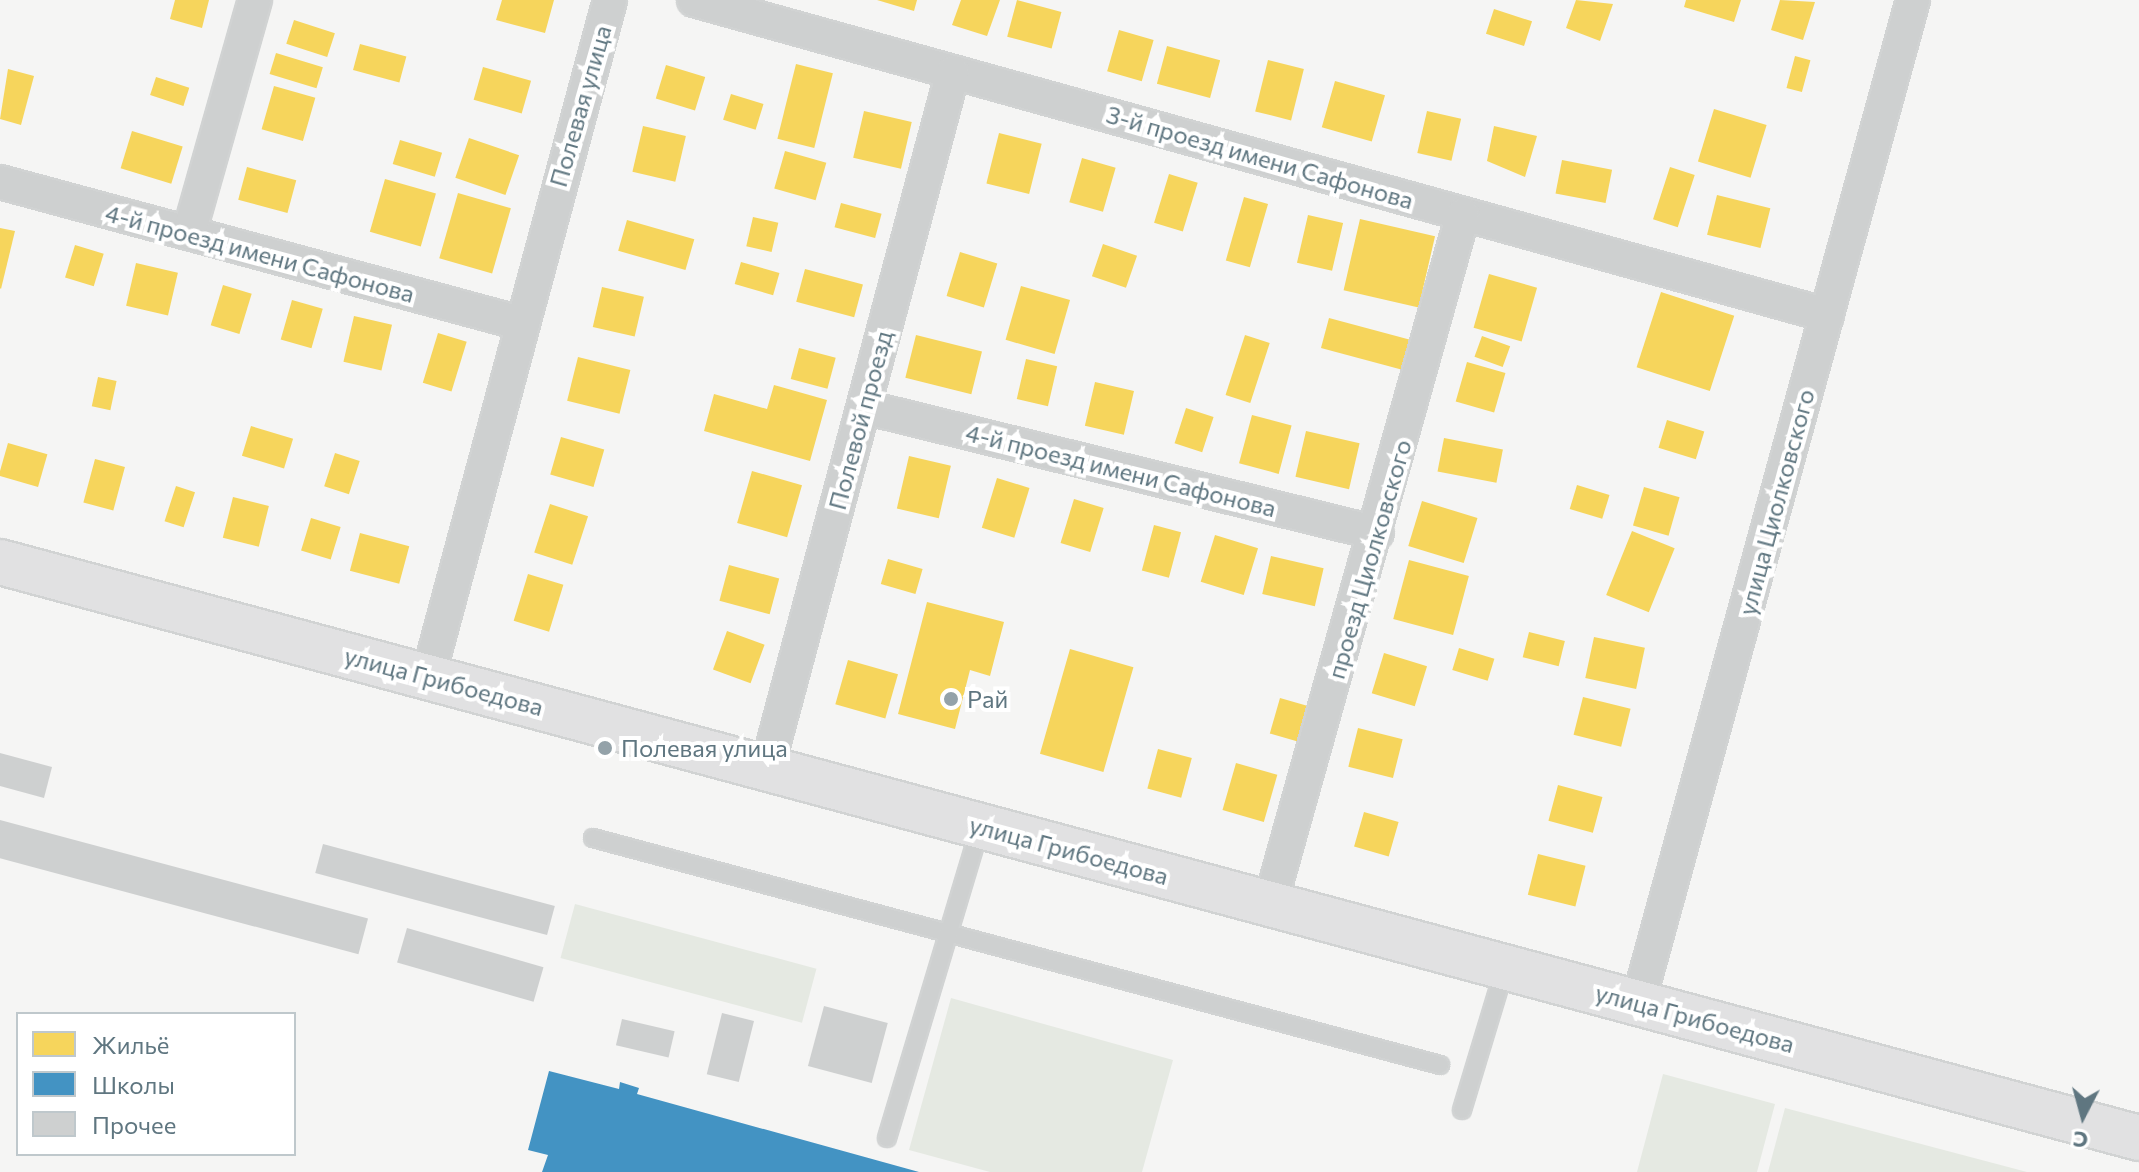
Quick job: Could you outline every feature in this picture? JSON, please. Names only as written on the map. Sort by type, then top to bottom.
[{"type":"street","points":[[189,233],[255,0]]},
{"type":"street","name":"Полевая улица","points":[[428,677],[520,323],[610,0]]},
{"type":"street","name":"3-й проезд имени Сафонова","points":[[694,0],[1827,315]]},
{"type":"street","name":"улица Циолковского","points":[[1638,1003],[1913,0]]},
{"type":"street","name":"Полевой проезд","points":[[767,768],[953,72]]},
{"type":"street","name":"4-й проезд имени Сафонова","points":[[0,182],[520,323]]},
{"type":"street","name":"проезд Циолковского","points":[[1270,904],[1377,533],[1463,214]]},
{"type":"street","name":"4-й проезд имени Сафонова","points":[[864,407],[1377,533]]},
{"type":"street","name":"улица Грибоедова","points":[[0,562],[2139,1138]]},
{"type":"lane","points":[[887,1138],[980,826]]},
{"type":"lane","points":[[593,838],[1440,1065]]},
{"type":"lane","points":[[1462,1110],[1505,967]]},
{"type":"shaded area","points":[[575,904],[816,969],[802,1023],[561,958]]},
{"type":"shaded area","points":[[951,998],[1173,1060],[1142,1172],[990,1172],[909,1150]]},
{"type":"shaded area","points":[[1663,1074],[1775,1104],[1757,1172],[1637,1172]]},
{"type":"shaded area","points":[[1785,1108],[2027,1172],[1768,1172]]},
{"type":"building: Жильё","points":[[175,0],[209,0],[202,28],[170,19]]},
{"type":"building: Жильё","points":[[502,0],[554,0],[545,33],[496,20]]},
{"type":"building: Жильё","points":[[877,0],[917,0],[914,11]]},
{"type":"building: Жильё","points":[[961,0],[1000,0],[987,36],[952,25]]},
{"type":"building: Жильё","points":[[1017,0],[1061,12],[1052,49],[1007,37]]},
{"type":"building: Жильё","points":[[1576,0],[1613,4],[1600,41],[1566,28]]},
{"type":"building: Жильё","points":[[1686,0],[1741,0],[1734,22],[1684,7]]},
{"type":"building: Жильё","points":[[1780,0],[1815,2],[1803,40],[1771,30]]},
{"type":"building: Жильё","points":[[1494,9],[1532,21],[1524,46],[1486,34]]},
{"type":"building: Жильё","points":[[294,20],[335,33],[327,57],[286,44]]},
{"type":"building: Жильё","points":[[1119,30],[1154,40],[1142,81],[1107,71]]},
{"type":"building: Жильё","points":[[360,44],[406,56],[399,83],[353,70]]},
{"type":"building: Жильё","points":[[1167,46],[1220,60],[1210,98],[1157,84]]},
{"type":"building: Жильё","points":[[276,53],[323,67],[316,88],[270,74]]},
{"type":"building: Жильё","points":[[1795,56],[1810,60],[1802,92],[1786,88]]},
{"type":"building: Жильё","points":[[1268,60],[1304,69],[1291,120],[1255,111]]},
{"type":"building: Жильё","points":[[796,64],[833,73],[814,148],[777,139]]},
{"type":"building: Жильё","points":[[666,65],[705,77],[695,110],[656,98]]},
{"type":"building: Жильё","points":[[483,67],[531,81],[522,113],[474,100]]},
{"type":"building: Жильё","points":[[8,69],[34,76],[21,125],[0,119]]},
{"type":"building: Жильё","points":[[156,77],[189,88],[183,106],[150,95]]},
{"type":"building: Жильё","points":[[1335,81],[1385,95],[1372,141],[1322,127]]},
{"type":"building: Жильё","points":[[274,86],[315,98],[303,141],[262,129]]},
{"type":"building: Жильё","points":[[731,94],[764,104],[756,130],[723,120]]},
{"type":"building: Жильё","points":[[1714,109],[1767,125],[1751,178],[1698,162]]},
{"type":"building: Жильё","points":[[864,111],[912,122],[901,169],[853,158]]},
{"type":"building: Жильё","points":[[1427,111],[1461,119],[1451,161],[1417,153]]},
{"type":"building: Жильё","points":[[643,126],[686,136],[675,182],[632,172]]},
{"type":"building: Жильё","points":[[1494,126],[1537,136],[1525,177],[1487,161]]},
{"type":"building: Жильё","points":[[132,131],[183,146],[171,184],[121,168]]},
{"type":"building: Жильё","points":[[999,133],[1042,144],[1029,194],[986,183]]},
{"type":"building: Жильё","points":[[469,138],[519,155],[505,195],[455,178]]},
{"type":"building: Жильё","points":[[400,140],[442,153],[435,177],[393,164]]},
{"type":"building: Жильё","points":[[785,151],[826,163],[816,200],[774,188]]},
{"type":"building: Жильё","points":[[1082,158],[1116,168],[1103,212],[1069,202]]},
{"type":"building: Жильё","points":[[1562,160],[1612,170],[1606,203],[1556,193]]},
{"type":"building: Жильё","points":[[247,167],[296,180],[287,213],[238,200]]},
{"type":"building: Жильё","points":[[1670,167],[1695,175],[1678,227],[1653,219]]},
{"type":"building: Жильё","points":[[1169,174],[1198,183],[1183,232],[1154,223]]},
{"type":"building: Жильё","points":[[385,179],[436,194],[421,246],[370,232]]},
{"type":"building: Жильё","points":[[458,193],[511,208],[492,274],[439,258]]},
{"type":"building: Жильё","points":[[1717,195],[1770,208],[1760,248],[1707,235]]},
{"type":"building: Жильё","points":[[1244,197],[1268,204],[1250,267],[1226,260]]},
{"type":"building: Жильё","points":[[841,203],[882,214],[875,238],[835,227]]},
{"type":"building: Жильё","points":[[1308,215],[1343,223],[1332,271],[1297,263]]},
{"type":"building: Жильё","points":[[753,217],[778,223],[772,252],[746,246]]},
{"type":"building: Жильё","points":[[1360,219],[1435,236],[1419,307],[1344,290]]},
{"type":"building: Жильё","points":[[627,220],[694,239],[685,270],[618,251]]},
{"type":"building: Жильё","points":[[0,228],[15,231],[1,289],[0,288]]},
{"type":"building: Жильё","points":[[1103,244],[1137,256],[1126,288],[1092,276]]},
{"type":"building: Жильё","points":[[75,245],[104,254],[94,286],[65,278]]},
{"type":"building: Жильё","points":[[960,252],[997,263],[984,307],[947,296]]},
{"type":"building: Жильё","points":[[741,262],[779,273],[773,295],[735,284]]},
{"type":"building: Жильё","points":[[136,263],[178,273],[168,316],[126,306]]},
{"type":"building: Жильё","points":[[805,269],[863,285],[854,317],[796,302]]},
{"type":"building: Жильё","points":[[1489,274],[1537,288],[1522,342],[1474,328]]},
{"type":"building: Жильё","points":[[223,285],[252,294],[239,334],[211,325]]},
{"type":"building: Жильё","points":[[1021,286],[1070,300],[1055,354],[1006,340]]},
{"type":"building: Жильё","points":[[602,287],[644,297],[635,337],[593,327]]},
{"type":"building: Жильё","points":[[1661,292],[1734,316],[1710,391],[1637,367]]},
{"type":"building: Жильё","points":[[292,300],[323,309],[311,348],[281,339]]},
{"type":"building: Жильё","points":[[354,316],[392,325],[381,371],[343,362]]},
{"type":"building: Жильё","points":[[1329,318],[1409,339],[1401,369],[1321,348]]},
{"type":"building: Жильё","points":[[438,333],[467,342],[451,391],[423,383]]},
{"type":"building: Жильё","points":[[916,335],[982,351],[971,394],[905,378]]},
{"type":"building: Жильё","points":[[1245,335],[1270,343],[1250,403],[1226,395]]},
{"type":"building: Жильё","points":[[1482,336],[1510,346],[1503,367],[1474,357]]},
{"type":"building: Жильё","points":[[799,348],[836,358],[827,389],[791,379]]},
{"type":"building: Жильё","points":[[578,357],[630,370],[620,414],[567,401]]},
{"type":"building: Жильё","points":[[1026,359],[1057,366],[1048,406],[1017,399]]},
{"type":"building: Жильё","points":[[1467,362],[1505,373],[1494,412],[1456,401]]},
{"type":"building: Жильё","points":[[98,377],[117,381],[110,410],[92,406]]},
{"type":"building: Жильё","points":[[1095,382],[1134,391],[1124,435],[1085,426]]},
{"type":"building: Жильё","points":[[774,385],[827,400],[810,461],[704,431],[714,394],[767,409]]},
{"type":"building: Жильё","points":[[1186,408],[1214,417],[1202,452],[1175,443]]},
{"type":"building: Жильё","points":[[1252,415],[1292,426],[1279,474],[1239,463]]},
{"type":"building: Жильё","points":[[1667,420],[1704,431],[1696,459],[1659,448]]},
{"type":"building: Жильё","points":[[251,426],[293,439],[284,469],[242,456]]},
{"type":"building: Жильё","points":[[1306,431],[1360,443],[1349,489],[1295,477]]},
{"type":"building: Жильё","points":[[561,437],[604,449],[594,487],[550,474]]},
{"type":"building: Жильё","points":[[1444,438],[1503,449],[1496,483],[1438,471]]},
{"type":"building: Жильё","points":[[8,443],[47,454],[38,487],[0,476]]},
{"type":"building: Жильё","points":[[335,453],[360,461],[349,494],[324,486]]},
{"type":"building: Жильё","points":[[909,456],[951,466],[939,518],[897,509]]},
{"type":"building: Жильё","points":[[95,459],[125,467],[113,510],[83,502]]},
{"type":"building: Жильё","points":[[752,471],[802,485],[787,537],[737,523]]},
{"type":"building: Жильё","points":[[997,478],[1030,488],[1014,538],[982,528]]},
{"type":"building: Жильё","points":[[1577,485],[1610,495],[1602,519],[1570,509]]},
{"type":"building: Жильё","points":[[176,486],[195,492],[184,527],[165,521]]},
{"type":"building: Жильё","points":[[1644,487],[1680,497],[1669,536],[1633,525]]},
{"type":"building: Жильё","points":[[233,497],[269,506],[259,547],[223,538]]},
{"type":"building: Жильё","points":[[1074,499],[1104,508],[1090,552],[1061,543]]},
{"type":"building: Жильё","points":[[1422,501],[1477,518],[1464,563],[1408,546]]},
{"type":"building: Жильё","points":[[550,504],[588,516],[572,565],[534,553]]},
{"type":"building: Жильё","points":[[311,518],[341,527],[331,560],[301,551]]},
{"type":"building: Жильё","points":[[1154,525],[1181,532],[1169,578],[1142,570]]},
{"type":"building: Жильё","points":[[1632,531],[1675,548],[1649,612],[1606,595]]},
{"type":"building: Жильё","points":[[360,533],[409,546],[399,584],[350,571]]},
{"type":"building: Жильё","points":[[1215,535],[1258,548],[1244,595],[1201,582]]},
{"type":"building: Жильё","points":[[1271,556],[1324,568],[1315,606],[1262,594]]},
{"type":"building: Жильё","points":[[888,559],[923,569],[915,594],[881,584]]},
{"type":"building: Жильё","points":[[1409,560],[1469,576],[1453,635],[1393,619]]},
{"type":"building: Жильё","points":[[729,565],[779,578],[770,614],[719,601]]},
{"type":"building: Жильё","points":[[528,574],[563,585],[549,632],[514,621]]},
{"type":"building: Жильё","points":[[927,602],[1004,622],[990,676],[970,670],[955,729],[898,714]]},
{"type":"building: Жильё","points":[[727,631],[765,645],[751,683],[713,670]]},
{"type":"building: Жильё","points":[[1529,632],[1565,641],[1559,666],[1523,657]]},
{"type":"building: Жильё","points":[[1594,637],[1645,648],[1636,689],[1585,678]]},
{"type":"building: Жильё","points":[[1459,648],[1494,659],[1488,681],[1452,670]]},
{"type":"building: Жильё","points":[[1070,649],[1133,667],[1103,772],[1040,754]]},
{"type":"building: Жильё","points":[[1384,653],[1427,666],[1415,706],[1372,693]]},
{"type":"building: Жильё","points":[[848,660],[898,674],[885,719],[835,704]]},
{"type":"building: Жильё","points":[[1583,697],[1631,709],[1621,747],[1574,735]]},
{"type":"building: Жильё","points":[[1280,698],[1308,706],[1298,742],[1270,734]]},
{"type":"building: Жильё","points":[[1358,728],[1403,739],[1393,778],[1348,767]]},
{"type":"building: Жильё","points":[[1158,749],[1192,758],[1181,798],[1147,789]]},
{"type":"building: Жильё","points":[[1236,763],[1277,775],[1264,822],[1222,810]]},
{"type":"building: Жильё","points":[[1558,785],[1602,797],[1593,833],[1548,821]]},
{"type":"building: Жильё","points":[[1364,812],[1399,822],[1389,857],[1354,847]]},
{"type":"building: Жильё","points":[[1538,854],[1586,866],[1575,907],[1528,895]]},
{"type":"building: Школы","points":[[549,1071],[619,1089],[620,1082],[639,1088],[637,1094],[919,1172],[542,1172],[548,1155],[528,1150]]},
{"type":"building: Прочее","points":[[0,753],[52,767],[44,798],[0,786]]},
{"type":"building: Прочее","points":[[0,820],[368,919],[358,954],[0,858]]},
{"type":"building: Прочее","points":[[323,844],[555,906],[547,935],[315,873]]},
{"type":"building: Прочее","points":[[407,928],[543,967],[534,1002],[397,963]]},
{"type":"building: Прочее","points":[[824,1006],[888,1023],[872,1083],[808,1066]]},
{"type":"building: Прочее","points":[[722,1013],[754,1021],[739,1082],[707,1074]]},
{"type":"building: Прочее","points":[[622,1019],[675,1031],[669,1057],[616,1045]]},
{"type":"place","name":"Рай","points":[[951,699]]},
{"type":"place","name":"Полевая улица","points":[[605,748]]}]
